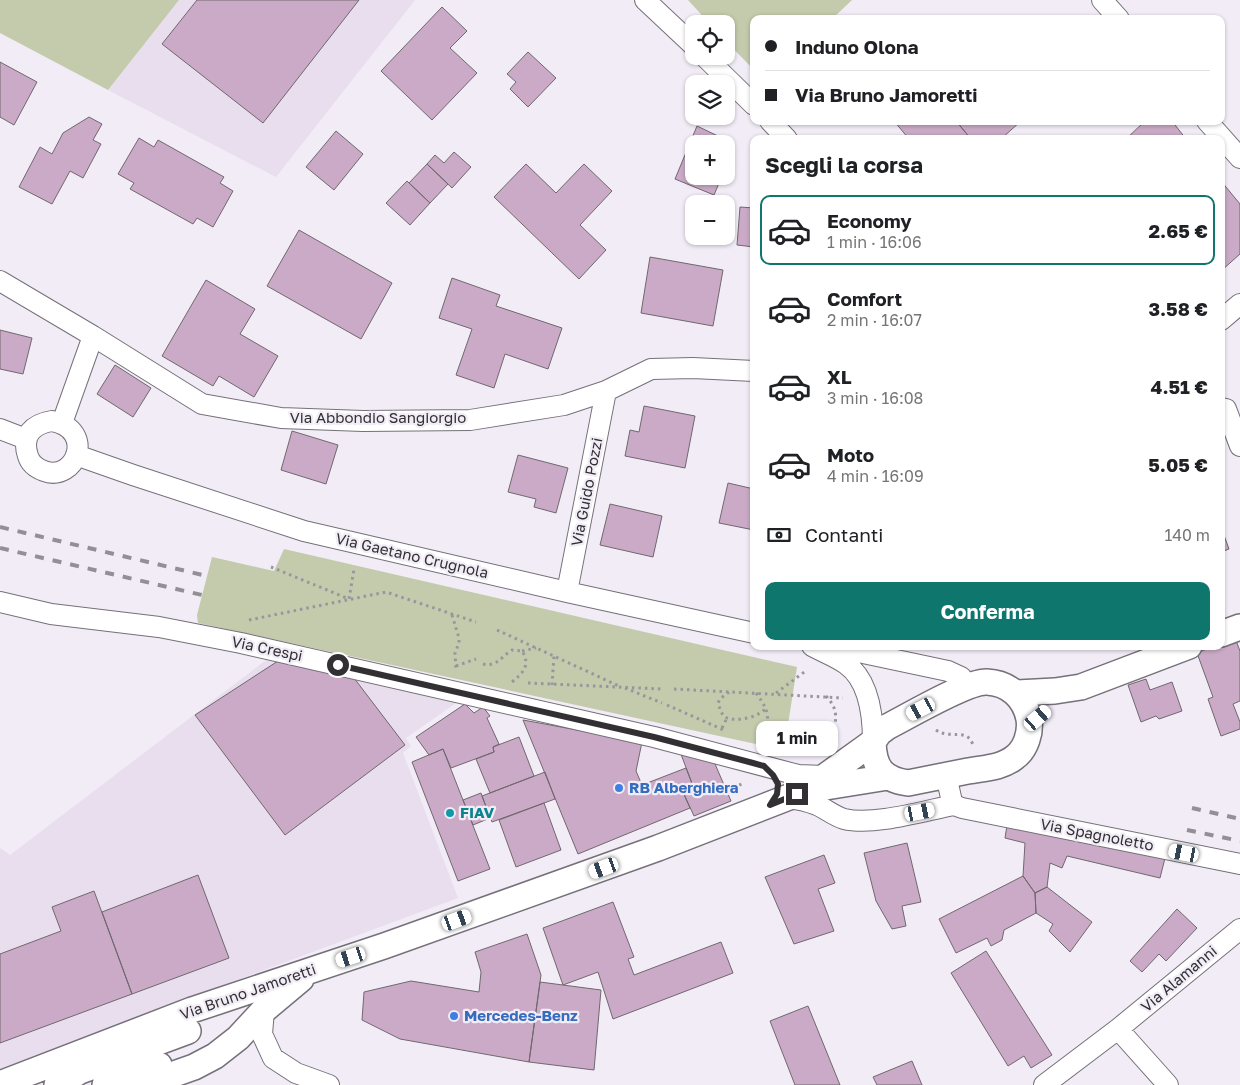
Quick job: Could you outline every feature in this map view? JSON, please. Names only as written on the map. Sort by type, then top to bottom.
[{"type":"street","points":[[645,0],[685,38]]},
{"type":"street","points":[[1102,0],[1115,15]]},
{"type":"street","points":[[713,65],[750,101]]},
{"type":"street","points":[[774,125],[783,135]]},
{"type":"street","points":[[1211,125],[1219,135]]},
{"type":"street","points":[[1225,141],[1240,158]]},
{"type":"street","name":"Via Abbondio Sangiorgio","points":[[0,281],[202,404],[281,418],[363,421],[470,420],[564,404],[606,391],[651,369],[692,368],[750,371]]},
{"type":"street","points":[[1225,317],[1240,304]]},
{"type":"street","points":[[62,423],[93,336]]},
{"type":"street","name":"Via Guido Pozzi","points":[[567,592],[606,391]]},
{"type":"street","points":[[1225,409],[1240,446]]},
{"type":"street","points":[[52,420],[62,423],[70,428],[76,436],[78,446],[76,455],[70,466],[60,472],[49,473],[38,469],[29,460],[26,439],[33,428],[41,422],[52,420]]},
{"type":"street","points":[[0,428],[26,439]]},
{"type":"street","name":"Via Gaetano Crugnola","points":[[76,455],[133,476],[304,531],[750,632]]},
{"type":"street","name":"Via Crespi","points":[[0,602],[51,614],[159,627],[241,643],[654,737],[766,757],[798,775],[797,792]]},
{"type":"street","points":[[1225,633],[1240,627]]},
{"type":"street","points":[[820,650],[848,665],[859,678],[867,695],[873,721],[873,742],[877,764],[881,772],[888,777]]},
{"type":"street","points":[[849,650],[948,671],[961,677],[968,686]]},
{"type":"street","points":[[1030,729],[1024,705],[1017,693],[1055,691],[1081,687],[1178,650]]},
{"type":"street","name":"Via Bruno Jamoretti","points":[[797,792],[873,742],[887,727],[968,686],[986,681],[1006,686],[1017,693]]},
{"type":"street","points":[[1030,729],[1049,709],[1081,687]]},
{"type":"street","name":"Via Bruno Jamoretti","points":[[0,1084],[190,1020],[318,968],[658,848],[797,792],[870,778],[888,777],[908,783],[1000,765],[1016,757],[1024,747],[1030,729]]},
{"type":"street","points":[[766,757],[778,784],[777,794],[797,792]]},
{"type":"street","points":[[946,775],[950,797],[954,805]]},
{"type":"street","name":"Via Spagnoletto","points":[[797,792],[798,799],[819,806],[844,819],[886,818],[954,805],[1240,864]]},
{"type":"street","name":"Via Alamanni","points":[[1044,1085],[1118,1030],[1240,929]]},
{"type":"street","points":[[143,1085],[194,1067],[214,1056],[238,1038],[264,1010],[287,990],[318,968]]},
{"type":"street","points":[[264,1010],[262,1034],[273,1058],[296,1073],[329,1085]]},
{"type":"street","points":[[57,1085],[80,1072],[190,1020]]},
{"type":"street","points":[[105,1085],[172,1060],[182,1048],[190,1020]]},
{"type":"street","points":[[1118,1030],[1168,1085]]},
{"type":"path","points":[[271,567],[349,599]]},
{"type":"path","points":[[349,599],[354,569]]},
{"type":"path","points":[[246,620],[386,592],[476,622]]},
{"type":"path","points":[[452,614],[459,638],[455,653],[455,672]]},
{"type":"path","points":[[496,630],[662,703]]},
{"type":"path","points":[[483,664],[488,665],[499,661],[512,650],[522,651],[536,648]]},
{"type":"path","points":[[512,682],[526,667],[527,662],[522,651]]},
{"type":"path","points":[[551,691],[554,656]]},
{"type":"path","points":[[456,666],[476,660]]},
{"type":"path","points":[[775,694],[807,670]]},
{"type":"path","points":[[503,682],[662,689]]},
{"type":"path","points":[[674,690],[848,698]]},
{"type":"path","points":[[729,692],[718,703],[723,715],[727,718],[750,717],[762,713],[766,708]]},
{"type":"path","points":[[756,693],[766,708],[768,717],[766,757]]},
{"type":"path","points":[[825,696],[833,705],[835,711],[837,724],[834,732],[835,742]]},
{"type":"path","points":[[722,728],[727,718]]},
{"type":"path","points":[[930,724],[942,734],[961,734],[967,736],[974,749]]},
{"type":"shaded area","points":[[179,0],[415,0],[276,177],[108,90]]},
{"type":"shaded area","points":[[274,654],[459,701],[406,738],[411,746],[403,753],[458,898],[0,1071],[0,848],[10,855]]},
{"type":"green space","points":[[0,0],[179,0],[108,90],[0,33]]},
{"type":"green space","points":[[688,0],[852,0],[836,15],[750,15],[750,66],[735,50],[735,15],[702,15]]},
{"type":"green space","points":[[284,549],[797,667],[784,750],[198,623],[197,615],[212,557],[274,571]]},
{"type":"building","points":[[197,0],[359,0],[263,123],[162,44]]},
{"type":"building","points":[[442,7],[467,31],[450,48],[477,73],[432,120],[381,71]]},
{"type":"building","points":[[528,52],[556,78],[528,107],[510,89],[516,82],[507,74]]},
{"type":"building","points":[[0,62],[37,82],[14,125],[0,117]]},
{"type":"building","points":[[89,117],[102,124],[93,140],[101,144],[83,178],[70,171],[52,204],[19,187],[40,147],[52,154],[63,133]]},
{"type":"building","points":[[897,125],[959,125],[968,135],[906,135]]},
{"type":"building","points":[[959,125],[1017,125],[1005,135],[968,135]]},
{"type":"building","points":[[1141,125],[1175,125],[1183,135],[1130,135]]},
{"type":"building","points":[[697,126],[716,135],[693,135]]},
{"type":"building","points":[[336,131],[363,154],[334,190],[306,167]]},
{"type":"building","points":[[139,138],[154,147],[158,140],[224,177],[220,183],[233,191],[213,227],[197,218],[193,224],[130,189],[134,183],[118,174]]},
{"type":"building","points":[[454,152],[471,167],[452,188],[427,164],[435,155],[444,163]]},
{"type":"building","points":[[685,155],[685,183],[675,179]]},
{"type":"building","points":[[427,164],[448,184],[430,203],[409,183]]},
{"type":"building","points":[[526,164],[556,193],[584,164],[612,191],[580,225],[606,250],[579,279],[494,197]]},
{"type":"building","points":[[407,181],[430,203],[410,225],[386,203]]},
{"type":"building","points":[[690,185],[718,185],[714,195]]},
{"type":"building","points":[[1225,186],[1240,204],[1240,254],[1225,267]]},
{"type":"building","points":[[740,207],[750,208],[750,247],[737,245]]},
{"type":"building","points":[[299,230],[392,283],[361,339],[267,286]]},
{"type":"building","points":[[650,257],[723,270],[713,326],[641,313]]},
{"type":"building","points":[[452,278],[500,295],[496,306],[562,328],[548,369],[505,354],[494,388],[456,375],[472,329],[439,318]]},
{"type":"building","points":[[206,280],[255,309],[240,334],[278,356],[254,397],[219,376],[213,386],[162,356]]},
{"type":"building","points":[[0,330],[32,338],[23,374],[0,369]]},
{"type":"building","points":[[115,365],[151,388],[133,417],[97,394]]},
{"type":"building","points":[[644,406],[695,416],[685,468],[625,456],[630,430],[639,432]]},
{"type":"building","points":[[292,431],[338,445],[326,484],[281,470]]},
{"type":"building","points":[[518,455],[568,468],[556,513],[534,507],[536,499],[508,492]]},
{"type":"building","points":[[728,483],[750,488],[750,529],[719,523]]},
{"type":"building","points":[[610,504],[662,516],[653,557],[600,545]]},
{"type":"building","points":[[1225,538],[1229,549],[1225,550]]},
{"type":"building","points":[[1235,638],[1240,651],[1240,701],[1233,704],[1240,722],[1240,729],[1221,736],[1208,699],[1213,697],[1197,653],[1204,650],[1225,650],[1225,642]]},
{"type":"building","points":[[281,659],[354,678],[405,745],[285,835],[195,715]]},
{"type":"building","points":[[1146,679],[1150,690],[1172,682],[1182,711],[1159,719],[1156,716],[1141,722],[1128,685]]},
{"type":"building","points":[[465,704],[474,713],[483,707],[490,716],[487,718],[499,744],[493,747],[494,752],[451,768],[443,749],[429,755],[416,737]]},
{"type":"building","name":"RB Alberghiera","points":[[523,720],[642,742],[636,771],[642,785],[686,768],[693,786],[682,790],[690,808],[578,854]]},
{"type":"building","points":[[519,737],[534,776],[490,793],[476,759],[494,752],[493,747]]},
{"type":"building","name":"FIAV","points":[[443,749],[490,869],[458,881],[412,762]]},
{"type":"building","points":[[679,749],[712,757],[731,801],[694,816],[682,790],[693,786]]},
{"type":"building","points":[[545,772],[555,799],[492,822],[482,796]]},
{"type":"building","points":[[481,793],[490,818],[473,825],[463,800]]},
{"type":"building","points":[[544,803],[561,850],[516,867],[499,820]]},
{"type":"building","points":[[1008,819],[1166,854],[1160,878],[1067,856],[1062,868],[1050,863],[1047,887],[1035,893],[1023,876],[1025,843],[1005,838]]},
{"type":"building","points":[[907,843],[921,902],[902,906],[906,926],[892,929],[876,901],[864,853]]},
{"type":"building","points":[[824,855],[835,883],[818,889],[834,931],[794,944],[765,877]]},
{"type":"building","points":[[198,875],[229,958],[132,994],[102,912]]},
{"type":"building","points":[[1023,876],[1035,893],[1036,913],[1004,930],[1002,940],[991,946],[987,938],[956,953],[939,919]]},
{"type":"building","points":[[1047,887],[1092,922],[1070,952],[1049,931],[1053,924],[1036,913],[1035,893]]},
{"type":"building","points":[[94,891],[132,994],[0,1043],[0,954],[61,931],[52,907]]},
{"type":"building","points":[[613,902],[634,957],[628,959],[634,975],[721,942],[733,973],[613,1019],[598,972],[563,985],[543,928]]},
{"type":"building","points":[[1177,909],[1197,928],[1166,961],[1159,954],[1142,972],[1130,961]]},
{"type":"building","points":[[527,934],[541,975],[529,1062],[400,1039],[362,1020],[364,992],[411,981],[479,992],[481,972],[475,952]]},
{"type":"building","points":[[986,951],[1052,1055],[1031,1068],[1024,1056],[1008,1066],[951,973]]},
{"type":"building","points":[[540,982],[601,990],[594,1070],[529,1062]]},
{"type":"building","points":[[808,1006],[840,1085],[795,1085],[770,1021]]},
{"type":"building","points":[[912,1061],[922,1085],[877,1085],[873,1077]]},
{"type":"railway","points":[[0,527],[207,576]]},
{"type":"railway","points":[[0,548],[202,595]]},
{"type":"railway","points":[[1192,808],[1240,819]]},
{"type":"railway","points":[[1187,830],[1240,841]]},
{"type":"place","name":"RB Alberghiera","points":[[619,788]]},
{"type":"place","name":"FIAV","points":[[450,813]]},
{"type":"place","name":"Mercedes-Benz","points":[[454,1016]]},
{"type":"route","points":[[338,665],[484,700],[654,737],[764,766],[773,775],[778,784],[777,794],[770,805],[797,794]]}]
